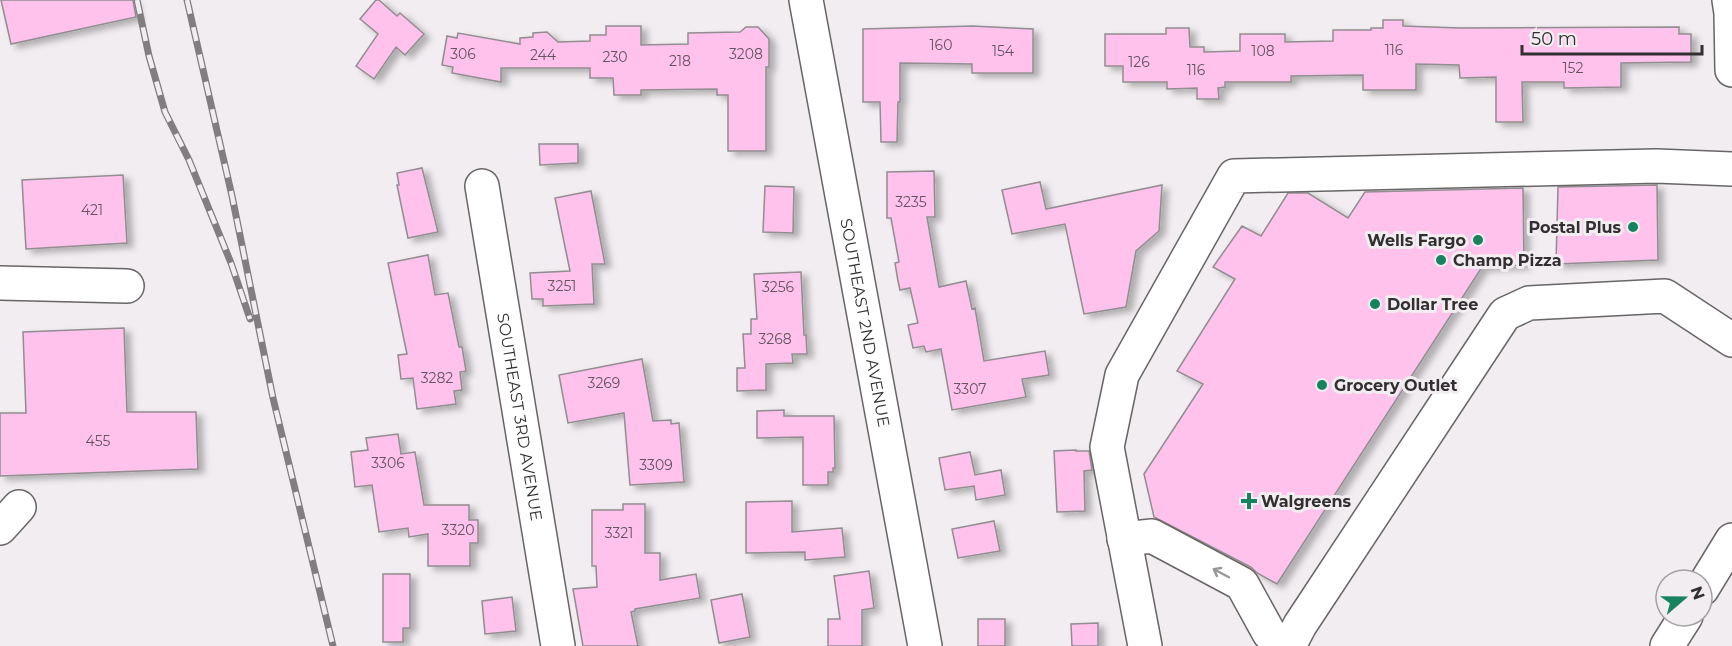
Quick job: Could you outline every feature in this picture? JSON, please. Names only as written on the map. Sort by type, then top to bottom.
[{"type":"street","name":"SOUTHEAST 2ND AVENUE","points":[[806,0],[925,646]]},
{"type":"street","points":[[1729,0],[1732,70]]},
{"type":"street","points":[[1145,646],[1107,447],[1122,375],[1234,176],[1656,166],[1732,169]]},
{"type":"street","name":"SOUTHEAST 3RD AVENUE","points":[[482,186],[558,646]]},
{"type":"street","points":[[0,283],[127,286]]},
{"type":"street","points":[[1124,539],[1152,536],[1242,584],[1279,640],[1300,625],[1505,314],[1529,303],[1665,296],[1732,340]]},
{"type":"street","points":[[1714,569],[1732,540]]},
{"type":"street","points":[[1667,646],[1678,628]]},
{"type":"building","points":[[1,0],[133,0],[136,17],[11,44]]},
{"type":"building","points":[[376,0],[379,0],[397,16],[400,13],[424,34],[405,55],[396,47],[374,79],[356,66],[378,34],[360,19]]},
{"type":"building","points":[[1383,20],[1403,20],[1403,26],[1460,28],[1679,27],[1679,34],[1691,34],[1691,62],[1621,63],[1621,87],[1564,88],[1564,82],[1522,82],[1523,122],[1496,122],[1496,77],[1460,78],[1459,65],[1416,64],[1416,90],[1363,90],[1363,75],[1291,76],[1291,82],[1225,82],[1225,87],[1218,88],[1219,99],[1197,99],[1197,88],[1167,89],[1167,82],[1123,82],[1123,66],[1105,66],[1105,34],[1166,34],[1166,28],[1189,28],[1190,47],[1204,47],[1204,52],[1240,51],[1240,34],[1285,34],[1285,42],[1333,41],[1333,30],[1383,28]]},
{"type":"building","points":[[606,26],[641,26],[641,45],[688,44],[688,33],[740,32],[746,27],[758,27],[769,39],[769,67],[766,67],[766,151],[728,151],[728,95],[717,95],[717,89],[641,90],[641,95],[614,95],[613,78],[590,78],[590,68],[501,68],[501,82],[452,73],[453,67],[442,65],[447,36],[457,38],[458,33],[520,44],[520,38],[533,37],[533,33],[547,32],[558,42],[590,41],[590,35],[606,35]]},
{"type":"building","points":[[972,26],[1033,29],[1033,73],[972,73],[972,64],[900,63],[897,142],[881,142],[880,102],[863,102],[863,29]]},
{"type":"building","points":[[539,144],[578,144],[578,163],[540,165]]},
{"type":"building","points":[[422,168],[438,232],[408,238],[397,185],[399,185],[397,173]]},
{"type":"building","points":[[934,171],[935,217],[927,217],[939,287],[966,281],[972,309],[975,308],[984,361],[1045,351],[1049,375],[1022,379],[1026,397],[952,410],[941,349],[926,352],[924,346],[913,348],[908,325],[918,323],[910,288],[900,290],[898,281],[895,263],[899,262],[891,218],[887,218],[887,172]]},
{"type":"building","points":[[123,175],[127,243],[26,249],[22,180]]},
{"type":"building","points":[[1040,182],[1046,209],[1162,185],[1159,231],[1136,251],[1126,307],[1084,314],[1065,224],[1012,234],[1002,190]]},
{"type":"building","points":[[1657,185],[1658,260],[1556,264],[1558,187]]},
{"type":"building","points":[[765,186],[794,187],[793,233],[763,232]]},
{"type":"building","points":[[1523,188],[1524,265],[1482,267],[1277,584],[1251,567],[1154,517],[1144,474],[1203,384],[1177,371],[1235,279],[1213,267],[1242,226],[1261,236],[1288,193],[1308,193],[1348,218],[1365,192]]},
{"type":"building","points":[[591,191],[605,264],[592,264],[594,304],[543,306],[543,299],[532,299],[530,273],[570,271],[555,198]]},
{"type":"building","points":[[428,255],[435,295],[448,293],[466,371],[460,372],[462,390],[454,391],[456,404],[417,409],[413,378],[401,379],[398,355],[407,354],[388,263]]},
{"type":"building","points":[[801,272],[807,354],[792,354],[793,363],[766,364],[766,390],[737,391],[737,368],[745,368],[743,334],[751,334],[751,319],[757,319],[754,274]]},
{"type":"building","points":[[124,328],[127,412],[196,412],[198,469],[0,476],[0,413],[26,413],[23,332]]},
{"type":"building","points":[[642,359],[653,421],[671,420],[671,424],[679,423],[684,482],[630,485],[624,413],[568,423],[559,375]]},
{"type":"building","points":[[784,410],[784,416],[834,416],[835,468],[833,472],[828,472],[828,485],[803,485],[803,437],[757,438],[757,411]]},
{"type":"building","points":[[398,434],[401,454],[415,452],[424,505],[469,505],[469,520],[478,520],[478,543],[470,543],[470,566],[428,566],[428,534],[409,537],[408,528],[379,532],[372,485],[355,487],[351,452],[368,450],[366,438]]},
{"type":"building","points":[[1054,451],[1089,451],[1092,470],[1084,471],[1085,511],[1057,512]]},
{"type":"building","points":[[970,452],[975,475],[1001,470],[1005,495],[976,500],[974,486],[945,490],[939,458]]},
{"type":"building","points":[[792,501],[792,532],[842,528],[845,557],[805,560],[805,552],[746,553],[746,502]]},
{"type":"building","points":[[623,504],[645,504],[645,553],[660,553],[660,580],[696,574],[700,598],[635,609],[631,612],[638,646],[583,646],[573,589],[597,587],[596,566],[592,566],[592,510],[623,510]]},
{"type":"building","points":[[994,521],[1000,551],[958,558],[952,529]]},
{"type":"building","points":[[869,571],[874,608],[862,610],[862,646],[828,646],[828,619],[840,619],[834,576]]},
{"type":"building","points":[[383,574],[410,574],[410,628],[403,628],[403,642],[383,642]]},
{"type":"building","points":[[742,594],[750,637],[719,643],[711,600]]},
{"type":"building","points":[[512,597],[516,631],[485,634],[482,601]]},
{"type":"building","points":[[978,619],[1005,619],[1005,646],[978,646]]},
{"type":"building","points":[[1098,623],[1098,646],[1072,646],[1071,624]]},
{"type":"railway","points":[[137,0],[149,56],[165,112],[189,160],[231,263],[250,319]]},
{"type":"railway","points":[[187,0],[232,196],[273,398],[333,646]]},
{"type":"place","name":"Postal Plus","points":[[1633,227]]},
{"type":"place","name":"Wells Fargo","points":[[1478,240]]},
{"type":"place","name":"Champ Pizza","points":[[1441,260]]},
{"type":"place","name":"Dollar Tree","points":[[1375,304]]},
{"type":"place","name":"Grocery Outlet","points":[[1322,385]]},
{"type":"place","name":"Walgreens","points":[[1249,501]]}]
